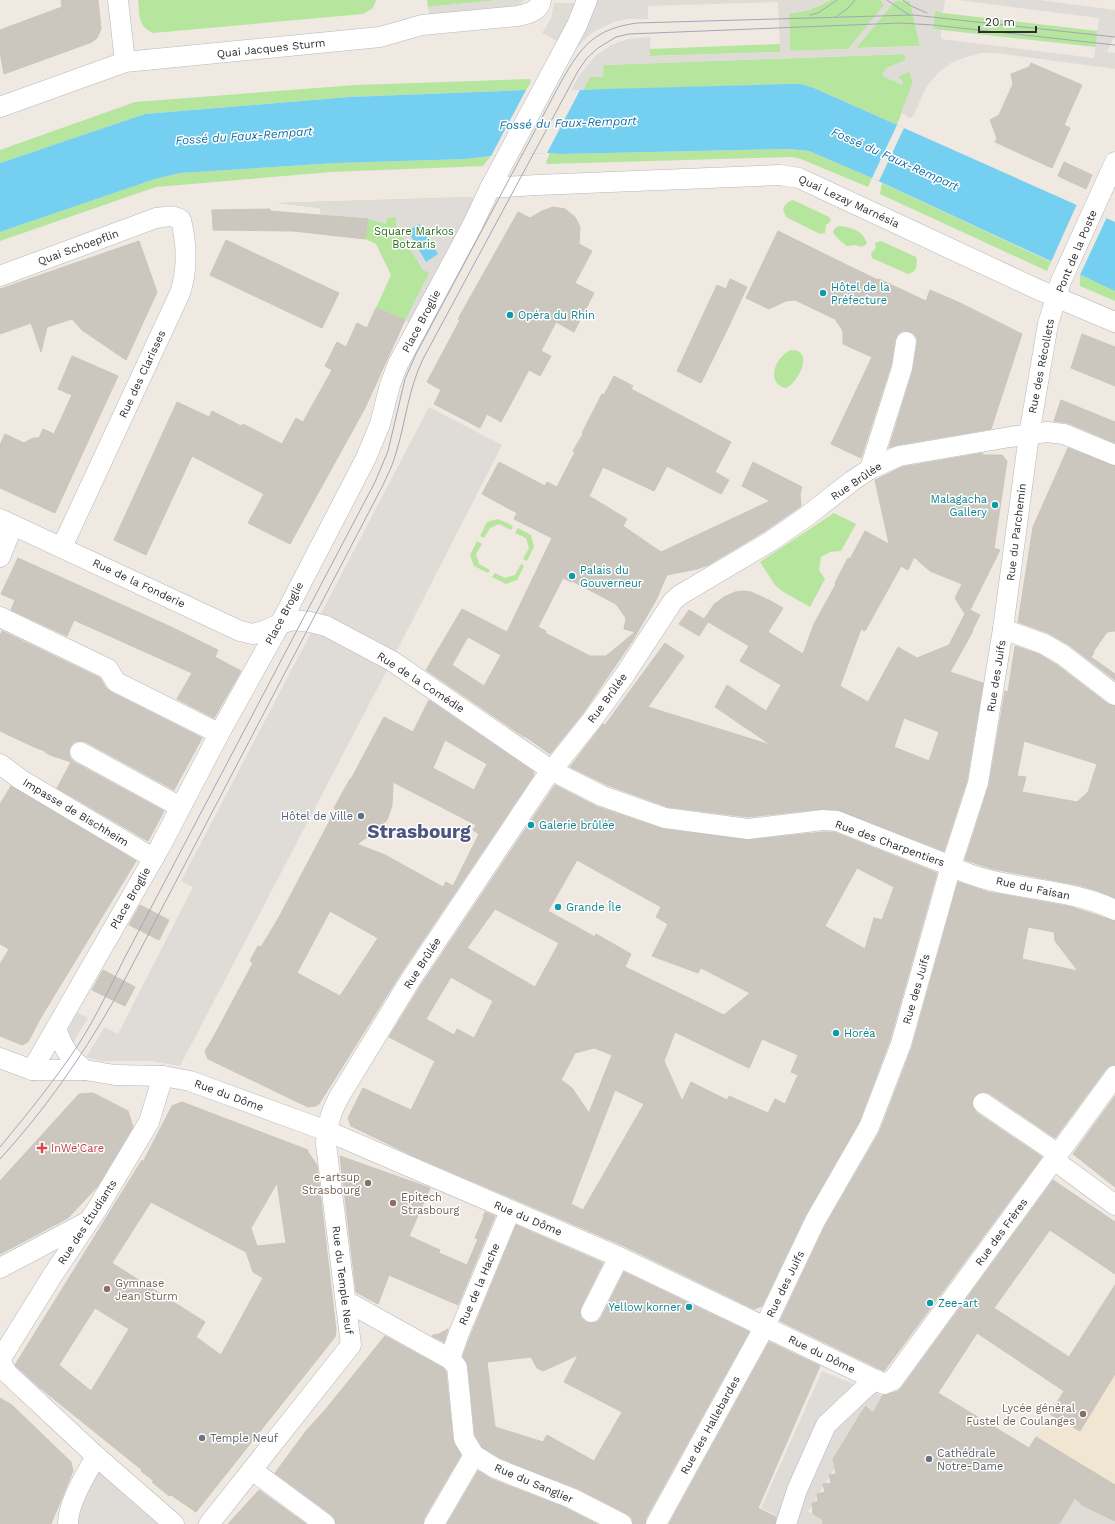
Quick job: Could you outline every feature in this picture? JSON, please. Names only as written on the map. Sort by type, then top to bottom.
[{"type":"street","points":[[118,0],[125,62]]},
{"type":"street","name":"Quai Jacques Sturm","points":[[0,107],[125,62],[380,37],[422,25],[518,16],[530,13],[537,9],[541,4],[541,0]]},
{"type":"street","points":[[490,188],[501,170],[577,25],[587,0]]},
{"type":"street","name":"Pont de la Poste","points":[[1059,290],[1115,162]]},
{"type":"street","name":"Quai Lezay Marnésia","points":[[490,188],[780,174],[790,175],[1059,290],[1115,322]]},
{"type":"street","name":"Place Broglie","points":[[32,1070],[154,858],[219,734],[280,624],[375,438],[390,385],[398,364],[472,226],[490,188]]},
{"type":"street","name":"Rue des Clarisses","points":[[62,547],[184,282],[186,270],[186,245],[181,220],[170,216],[156,218]]},
{"type":"street","name":"Quai Schoepflin","points":[[0,276],[156,218]]},
{"type":"street","name":"Rue des Récollets","points":[[1029,435],[1048,324],[1059,290]]},
{"type":"street","points":[[870,469],[902,368],[906,342]]},
{"type":"street","name":"Rue Brûlée","points":[[327,1131],[331,1112],[348,1081],[411,980],[551,770],[592,720],[624,676],[673,601],[686,591],[777,537],[870,469],[899,456],[1047,432],[1064,434],[1078,438],[1115,455]]},
{"type":"street","name":"Rue du Parchemin","points":[[1003,629],[1029,435]]},
{"type":"street","points":[[0,557],[6,522]]},
{"type":"street","name":"Rue de la Fonderie","points":[[6,522],[240,630],[253,634],[280,624]]},
{"type":"street","points":[[0,617],[108,669],[116,682],[212,730]]},
{"type":"street","name":"Rue de la Comédie","points":[[280,624],[294,620],[326,626],[392,661],[551,770]]},
{"type":"street","points":[[1003,629],[1044,644],[1063,655],[1115,696]]},
{"type":"street","name":"Rue des Juifs","points":[[765,1326],[815,1221],[869,1127],[901,1044],[951,866],[978,783],[1003,629]]},
{"type":"street","points":[[80,752],[173,803]]},
{"type":"street","name":"Impasse de Bischheim","points":[[0,764],[20,779],[154,858]]},
{"type":"street","name":"Rue des Charpentiers","points":[[551,770],[602,796],[665,818],[748,828],[823,820],[837,821],[951,866]]},
{"type":"street","name":"Rue du Faisan","points":[[951,866],[964,872],[1007,884],[1059,893],[1097,902],[1115,910]]},
{"type":"street","points":[[56,1028],[65,1050],[76,1063],[85,1070]]},
{"type":"street","points":[[0,1058],[32,1070],[85,1070],[115,1075],[163,1076]]},
{"type":"street","name":"Rue du Dôme","points":[[163,1076],[190,1081],[327,1131],[619,1257],[880,1382]]},
{"type":"street","name":"Rue des Étudiants","points":[[1,1363],[2,1355],[89,1221],[149,1122],[163,1076]]},
{"type":"street","name":"Rue des Frères","points":[[786,1524],[797,1490],[826,1425],[880,1382],[893,1380],[1115,1076]]},
{"type":"street","points":[[983,1103],[1056,1157],[1115,1205]]},
{"type":"street","name":"Rue du Temple Neuf","points":[[209,1524],[351,1345],[326,1144],[327,1131]]},
{"type":"street","name":"Rue de la Hache","points":[[450,1359],[459,1332],[510,1211]]},
{"type":"street","points":[[0,1268],[89,1221]]},
{"type":"street","points":[[591,1312],[619,1257]]},
{"type":"street","points":[[346,1301],[450,1359]]},
{"type":"street","name":"Rue des Hallebardes","points":[[656,1524],[765,1326]]},
{"type":"street","name":"Rue du Sanglier","points":[[450,1359],[458,1367],[464,1440],[474,1454],[495,1468],[571,1498],[622,1524]]},
{"type":"street","points":[[1,1363],[7,1372],[96,1456],[174,1524]]},
{"type":"street","points":[[434,1524],[474,1454]]},
{"type":"street","points":[[68,1524],[72,1504],[96,1456]]},
{"type":"street","points":[[252,1470],[324,1524]]},
{"type":"shaded area","points":[[499,0],[524,0],[514,9],[430,18],[428,7]]},
{"type":"shaded area","points":[[598,0],[830,0],[809,10],[789,14],[790,51],[848,49],[884,5],[880,0],[945,0],[943,13],[935,11],[933,29],[941,30],[941,39],[1094,58],[1099,18],[958,0],[1039,0],[1115,10],[1115,35],[1107,52],[1115,53],[1115,69],[996,53],[981,53],[951,63],[938,73],[927,86],[913,116],[910,118],[902,113],[913,82],[909,71],[898,78],[903,80],[902,85],[882,76],[885,69],[906,60],[904,54],[604,65],[603,77],[590,77],[583,90],[571,90],[581,73],[595,56],[611,45],[628,39],[650,37],[650,56],[780,52],[778,2],[648,6],[648,19],[628,19],[614,22],[593,32],[572,54]],"holes":[[[895,1],[910,1],[920,46],[856,48]]]},
{"type":"shaded area","points":[[554,3],[576,3],[560,43],[542,33],[551,18]]},
{"type":"shaded area","name":"Square Markos Botzaris","points":[[471,197],[474,199],[412,323],[405,320],[429,273],[423,270],[396,227],[396,217],[387,218],[386,224],[368,219],[321,214],[320,208],[277,203]]},
{"type":"shaded area","points":[[429,407],[502,445],[386,672],[180,1066],[152,1061],[101,1061],[86,1057],[105,1027],[118,1034],[193,887],[181,881]]},
{"type":"shaded area","points":[[77,1012],[88,1018],[71,1046],[67,1032]]},
{"type":"shaded area","name":"Lycée général Fustel de Coulanges","points":[[1115,1309],[1115,1521],[1075,1499],[1036,1437]]},
{"type":"shaded area","points":[[822,1371],[883,1396],[873,1413],[867,1406],[864,1408],[836,1453],[842,1456],[809,1510],[807,1510],[825,1521],[823,1524],[769,1524],[775,1515],[761,1508]]},
{"type":"shaded area","points":[[96,1456],[174,1524],[68,1524]]},
{"type":"shaded area","points":[[1075,1498],[1115,1521],[1115,1524],[1059,1524]]},
{"type":"green space","points":[[138,0],[376,0],[373,8],[363,14],[153,33],[144,27],[140,20]]},
{"type":"green space","points":[[427,0],[499,0],[428,7]]},
{"type":"green space","points":[[830,0],[880,0],[885,5],[848,49],[790,51],[789,13],[810,9]]},
{"type":"green space","points":[[895,1],[910,1],[920,46],[856,48]]},
{"type":"green space","points":[[935,10],[943,13],[1098,31],[1096,47],[933,29]]},
{"type":"green space","points":[[780,44],[780,52],[650,56],[650,49]]},
{"type":"green space","points":[[904,54],[906,60],[885,69],[898,78],[909,71],[913,82],[897,125],[814,88],[801,84],[583,90],[590,77],[603,65]]},
{"type":"green space","points":[[530,79],[531,82],[526,90],[349,97],[145,114],[0,163],[0,150],[135,102],[356,85]]},
{"type":"green space","points":[[789,149],[809,151],[872,178],[868,187],[801,159],[792,157],[547,164],[546,162],[550,153]]},
{"type":"green space","points":[[491,156],[483,166],[331,172],[156,187],[0,241],[0,232],[155,179],[180,173],[337,163],[466,159]]},
{"type":"green space","points":[[882,183],[1051,262],[1047,271],[880,194]]},
{"type":"green space","name":"Square Markos Botzaris","points":[[471,197],[412,323],[376,308],[391,275],[376,244],[365,239],[367,219],[321,214],[320,208],[277,203]]},
{"type":"green space","points":[[793,200],[829,217],[831,221],[826,225],[825,233],[820,234],[786,217],[783,209],[787,203]]},
{"type":"green space","points":[[839,226],[856,230],[863,236],[867,244],[861,247],[855,245],[847,246],[837,238],[833,232],[835,228]]},
{"type":"green space","points":[[881,241],[916,257],[917,265],[915,270],[908,274],[872,258],[871,253],[876,248],[875,243]]},
{"type":"green space","points":[[1080,275],[1115,291],[1115,301],[1080,286]]},
{"type":"green space","points":[[791,350],[798,351],[802,355],[803,360],[800,373],[786,388],[776,381],[774,376],[777,364],[785,353]]},
{"type":"green space","points":[[834,513],[856,524],[841,551],[830,552],[821,557],[819,570],[825,579],[810,607],[782,591],[775,585],[760,562]]},
{"type":"green space","points":[[498,519],[513,526],[511,530],[499,524],[490,528],[484,538],[480,536],[487,522]]},
{"type":"green space","points":[[518,528],[531,535],[534,547],[527,561],[523,559],[529,548],[526,538],[515,533]]},
{"type":"green space","points":[[477,541],[482,544],[476,554],[479,564],[490,570],[488,573],[474,566],[470,555]]},
{"type":"green space","points":[[521,564],[524,566],[517,580],[506,584],[492,577],[495,573],[505,578],[515,575]]},
{"type":"water","name":"Fossé du Faux-Rempart","points":[[801,84],[814,88],[1115,222],[1115,291],[872,178],[809,151],[789,149],[560,154],[547,153],[466,159],[337,163],[180,173],[155,179],[0,232],[0,163],[145,114],[349,97],[526,90],[583,90]]},
{"type":"water","points":[[419,224],[438,254],[426,262],[408,231]]},
{"type":"pier","points":[[526,90],[580,90],[547,153],[491,156]]},
{"type":"pier","points":[[897,125],[904,128],[879,181],[872,178]]},
{"type":"pier","points":[[1077,204],[1107,217],[1080,275],[1051,262]]},
{"type":"building","points":[[61,0],[98,0],[101,29],[97,38],[92,42],[4,74],[0,52],[0,30],[62,7]]},
{"type":"building","points":[[1031,63],[1082,85],[1064,125],[1070,128],[1052,168],[995,142],[997,138],[990,120],[999,115],[1013,84],[1011,74],[1029,67]]},
{"type":"building","points":[[1064,162],[1092,175],[1086,189],[1058,176]]},
{"type":"building","name":"Opéra du Rhin","points":[[553,207],[565,209],[575,217],[580,227],[579,244],[592,251],[575,283],[594,293],[574,332],[556,322],[541,351],[551,356],[540,376],[529,370],[501,422],[487,414],[480,428],[434,404],[441,390],[427,382],[460,320],[458,319],[518,212],[530,218]]},
{"type":"building","points":[[270,209],[270,211],[368,219],[365,239],[293,231],[213,230],[212,210]]},
{"type":"building","points":[[778,231],[878,280],[879,279],[926,301],[930,290],[958,302],[1022,334],[991,429],[897,445],[889,448],[913,370],[917,344],[917,338],[913,333],[902,331],[897,335],[895,340],[891,365],[861,458],[831,444],[872,357],[843,344],[843,331],[835,319],[795,300],[786,301],[769,309],[746,298]]},
{"type":"building","points":[[226,240],[339,293],[322,328],[210,275]]},
{"type":"building","points":[[139,241],[157,292],[126,360],[82,330],[72,319],[47,327],[41,352],[31,323],[0,334],[0,289]]},
{"type":"building","points":[[730,279],[747,287],[701,383],[677,371],[717,285],[726,289]]},
{"type":"building","points":[[376,308],[405,320],[365,408],[290,544],[248,523],[264,494],[192,456],[146,555],[114,540],[177,402],[209,417],[212,411],[241,426],[243,424],[282,444],[296,418],[303,422],[332,370],[325,366],[337,342],[346,347],[357,323],[367,328]]},
{"type":"building","points":[[1082,334],[1115,347],[1115,386],[1071,368]]},
{"type":"building","points":[[72,356],[118,376],[55,513],[0,488],[0,445],[5,434],[24,443],[33,438],[39,438],[43,429],[54,434],[72,395],[58,389]]},
{"type":"building","points":[[614,376],[633,386],[631,389],[731,442],[715,472],[729,480],[721,494],[667,466],[654,491],[603,467],[589,496],[627,519],[623,526],[661,552],[770,501],[742,486],[753,462],[802,487],[800,494],[801,506],[765,531],[708,565],[697,569],[667,575],[656,600],[633,640],[583,713],[550,754],[426,670],[462,609],[507,632],[552,538],[514,519],[517,513],[482,494],[499,462],[545,486],[547,482],[557,487],[575,452],[573,451],[583,434],[582,433],[602,394],[604,395]],"holes":[[[563,578],[571,582],[572,581],[616,604],[626,618],[624,629],[635,632],[606,656],[590,656],[545,633],[546,631],[538,627]],[[468,637],[501,655],[484,686],[452,665]]]},
{"type":"building","points":[[1061,400],[1115,422],[1115,443],[1068,423],[1054,421]]},
{"type":"building","points":[[1068,448],[1115,466],[1115,631],[1107,632],[1091,657],[1115,674],[1115,680],[1069,645],[1048,633],[1018,622],[1033,527]]},
{"type":"building","points":[[983,453],[982,455],[1002,455],[1007,461],[994,548],[1000,550],[970,610],[980,615],[973,631],[950,672],[983,683],[967,780],[944,851],[838,810],[822,809],[748,817],[668,807],[607,785],[570,767],[603,724],[605,725],[665,643],[684,656],[648,707],[771,745],[715,707],[727,685],[766,711],[781,685],[740,661],[749,646],[705,620],[708,622],[699,636],[679,624],[689,610],[704,619],[715,603],[724,597],[735,592],[751,592],[783,608],[768,632],[803,654],[814,624],[836,584],[835,583],[848,558],[850,559],[865,531],[889,544],[875,480],[902,467]],"holes":[[[914,557],[930,571],[962,584],[955,598],[965,614],[949,645],[917,658],[898,647],[868,702],[840,686],[861,629],[865,631],[901,566],[908,570]],[[904,718],[939,732],[929,761],[894,747]]]},
{"type":"building","points":[[18,558],[169,626],[218,650],[215,657],[241,671],[214,718],[177,699],[192,673],[74,620],[67,636],[11,610],[15,600],[1,594]]},
{"type":"building","points":[[2,631],[100,678],[106,688],[111,692],[202,738],[174,790],[86,742],[74,742],[70,747],[70,758],[74,762],[164,811],[148,841],[57,788],[71,762],[50,755],[45,751],[0,731],[0,636]]},
{"type":"building","points":[[1015,646],[1039,654],[1057,665],[1108,704],[1115,706],[1115,898],[1099,891],[1078,885],[993,869],[965,860],[989,785],[1005,691],[1008,692]],"holes":[[[1024,741],[1097,764],[1088,792],[1077,802],[1022,792],[1026,777],[1017,776]]]},
{"type":"building","points":[[429,700],[533,771],[534,775],[401,973],[319,1104],[308,1107],[208,1059],[205,1051],[253,963],[250,961],[258,946],[261,947],[278,919],[336,809],[334,808],[384,717],[413,732]],"holes":[[[445,740],[487,764],[474,790],[433,768]],[[393,782],[476,825],[473,830],[479,834],[453,886],[446,882],[443,887],[385,855],[357,844],[381,828],[388,818],[392,805]],[[330,911],[378,938],[340,996],[297,973]]]},
{"type":"building","points":[[555,785],[598,807],[663,829],[747,840],[834,832],[937,873],[890,1040],[859,1122],[805,1216],[762,1306],[754,1309],[624,1246],[413,1156],[351,1126],[348,1118],[363,1088],[411,1110],[435,1061],[389,1037],[421,985]],"holes":[[[577,860],[661,907],[656,917],[668,924],[652,956],[698,973],[701,968],[750,993],[724,1015],[625,967],[631,954],[596,934],[595,937],[548,911]],[[857,868],[894,887],[882,920],[874,918],[865,949],[825,926]],[[495,909],[559,943],[535,987],[467,948]],[[451,977],[493,1001],[474,1038],[457,1029],[454,1035],[426,1019]],[[675,1032],[749,1068],[762,1039],[798,1055],[791,1072],[798,1075],[785,1104],[775,1099],[768,1113],[729,1096],[727,1100],[691,1082],[682,1101],[664,1061]],[[594,1048],[612,1055],[589,1113],[572,1088],[561,1080],[575,1053]],[[615,1090],[644,1104],[583,1210],[571,1204]]]},
{"type":"building","points":[[11,786],[136,861],[40,1019],[28,1042],[22,1045],[0,1036],[0,964],[9,949],[0,944],[0,804]]},
{"type":"building","points":[[958,882],[988,892],[1072,907],[1115,921],[1115,1065],[1106,1069],[1055,1138],[989,1093],[978,1093],[974,1096],[972,1103],[973,1108],[977,1113],[1042,1157],[884,1371],[780,1321],[825,1226],[880,1131],[912,1047]],"holes":[[[1028,927],[1054,932],[1055,941],[1078,971],[1022,959]]]},
{"type":"building","points":[[140,905],[169,920],[159,940],[129,925]]},
{"type":"building","points":[[103,970],[135,987],[125,1006],[92,990]]},
{"type":"building","points":[[93,1093],[128,1111],[133,1127],[97,1187],[68,1218],[0,1254],[0,1181],[79,1094]]},
{"type":"building","points":[[1115,1096],[1115,1187],[1073,1154]]},
{"type":"building","points":[[182,1102],[308,1150],[317,1165],[336,1330],[335,1337],[196,1512],[171,1495],[169,1496],[152,1482],[154,1481],[141,1471],[142,1470],[39,1387],[15,1365],[142,1160],[143,1162],[172,1106]],"holes":[[[277,1183],[286,1243],[257,1246],[251,1228]],[[151,1202],[246,1252],[253,1272],[263,1278],[221,1355],[196,1337],[205,1322],[112,1263]],[[95,1308],[129,1329],[91,1391],[59,1365]]]},
{"type":"building","points":[[340,1156],[430,1188],[409,1236],[440,1250],[439,1253],[467,1265],[478,1239],[475,1238],[485,1212],[495,1216],[458,1305],[389,1275],[378,1304],[356,1292]]},
{"type":"building","points":[[1053,1180],[1115,1222],[1115,1274],[1050,1230],[994,1308],[1069,1357],[1115,1285],[1115,1374],[1080,1431],[1050,1414],[1064,1391],[977,1333],[938,1393],[1029,1448],[1036,1437],[1115,1485],[1115,1521],[1082,1505],[1075,1498],[1059,1524],[823,1524],[822,1519],[813,1514],[812,1503],[818,1501],[817,1494],[825,1492],[823,1484],[831,1483],[829,1475],[836,1474],[833,1459],[861,1413],[866,1406],[873,1413],[883,1395],[898,1391],[902,1387]]},
{"type":"building","points":[[516,1225],[603,1263],[581,1307],[581,1318],[586,1322],[597,1322],[601,1318],[624,1272],[749,1332],[646,1518],[645,1524],[633,1524],[632,1518],[627,1514],[576,1488],[500,1458],[482,1447],[475,1435],[468,1366],[463,1356]],"holes":[[[578,1355],[564,1382],[622,1412],[594,1461],[547,1435],[543,1442],[495,1427],[487,1362],[531,1357],[537,1368],[543,1371]]]},
{"type":"building","points":[[448,1329],[444,1342],[432,1336],[439,1334]]},
{"type":"building","points":[[385,1336],[443,1368],[446,1372],[453,1440],[461,1455],[424,1518],[423,1524],[336,1524],[332,1515],[275,1473],[306,1431]]},
{"type":"building","points":[[769,1342],[820,1366],[758,1508],[776,1517],[775,1524],[669,1524]]},
{"type":"building","points":[[0,1398],[12,1405],[71,1462],[73,1471],[51,1524],[0,1524]]},
{"type":"building","points":[[478,1471],[491,1479],[566,1508],[597,1524],[447,1524]]},
{"type":"building","points":[[259,1490],[306,1524],[228,1524]]},
{"type":"tram line","points":[[810,15],[818,13],[837,0]]},
{"type":"tram line","points":[[836,17],[848,8],[855,0]]},
{"type":"tram line","points":[[887,0],[909,15]]},
{"type":"tram line","points":[[903,0],[911,6],[927,13]]},
{"type":"tram line","points":[[0,1147],[61,1069],[80,1042],[98,1011],[375,482],[388,451],[405,379],[416,354],[562,80],[583,48],[600,34],[637,23],[913,15],[1115,37]]},
{"type":"tram line","points":[[0,1159],[32,1122],[61,1084],[113,1002],[382,487],[395,457],[414,382],[423,359],[578,71],[587,58],[598,48],[616,37],[629,34],[900,23],[933,25],[1115,45]]},
{"type":"place","name":"Hôtel de la Préfecture","points":[[823,293]]},
{"type":"place","name":"Opéra du Rhin","points":[[510,315]]},
{"type":"place","name":"Malagacha Gallery","points":[[995,505]]},
{"type":"place","name":"Palais du Gouverneur","points":[[572,576]]},
{"type":"place","name":"Hôtel de Ville","points":[[361,816]]},
{"type":"place","name":"Galerie brûlée","points":[[531,825]]},
{"type":"place","name":"Grande Île","points":[[558,907]]},
{"type":"place","name":"Horéa","points":[[836,1033]]},
{"type":"place","name":"InWe'Care","points":[[42,1148]]},
{"type":"place","name":"e-artsup Strasbourg","points":[[368,1183]]},
{"type":"place","name":"Epitech Strasbourg","points":[[393,1203]]},
{"type":"place","name":"Gymnase Jean Sturm","points":[[107,1289]]},
{"type":"place","name":"Zee-art","points":[[930,1303]]},
{"type":"place","name":"Yellow korner","points":[[689,1307]]},
{"type":"place","name":"Lycée général Fustel de Coulanges","points":[[1083,1414]]},
{"type":"place","name":"Temple Neuf","points":[[202,1438]]},
{"type":"place","name":"Cathédrale Notre-Dame","points":[[929,1459]]},
{"type":"district","name":"Strasbourg","points":[[419,831]]}]
